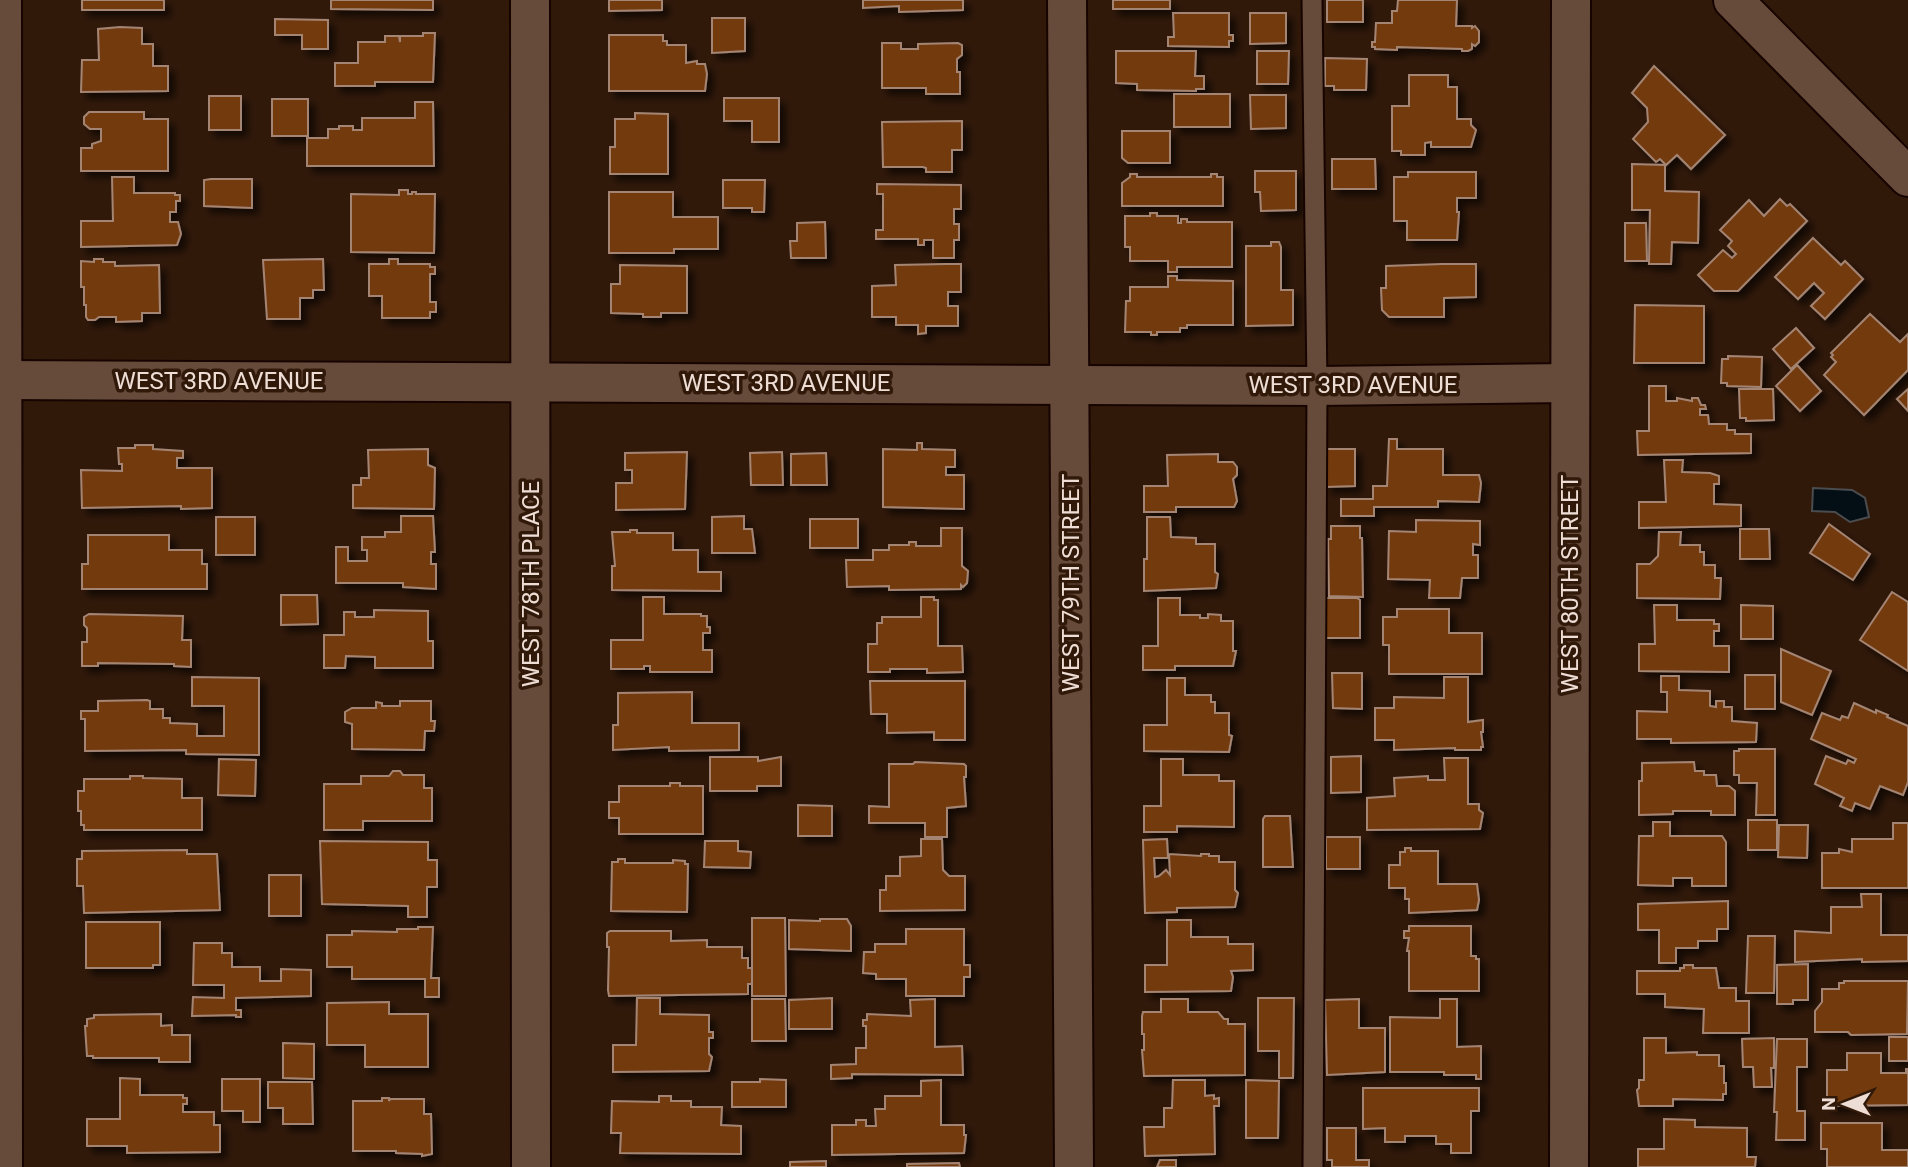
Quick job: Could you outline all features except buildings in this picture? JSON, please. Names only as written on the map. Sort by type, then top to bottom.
[{"type":"street","points":[[2,0],[3,1167]]},
{"type":"street","name":"WEST 78TH PLACE","points":[[530,0],[531,1167]]},
{"type":"street","name":"WEST 79TH STREET","points":[[1067,0],[1074,1167]]},
{"type":"street","name":"WEST 80TH STREET","points":[[1569,1167],[1571,0]]},
{"type":"street","points":[[1733,0],[1908,177]]},
{"type":"street","name":"WEST 3RD AVENUE","points":[[1,380],[1317,386],[1570,383]]},
{"type":"lane","points":[[1312,0],[1317,386],[1313,1167]]},
{"type":"shaded area","points":[[1813,488],[1852,490],[1865,498],[1869,517],[1850,522],[1835,512],[1812,511]]}]
